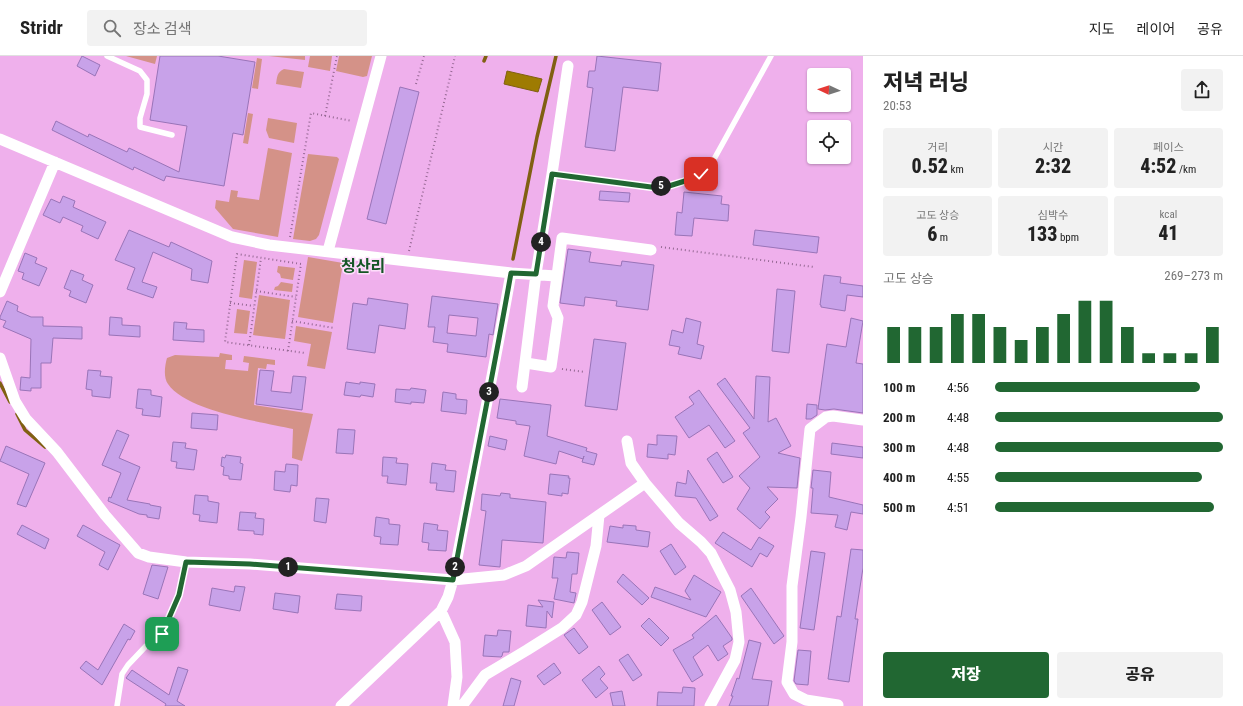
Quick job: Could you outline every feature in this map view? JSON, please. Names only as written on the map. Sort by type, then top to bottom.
[{"type":"street","points":[[328,251],[381,56]]},
{"type":"street","points":[[522,387],[536,274],[568,66]]},
{"type":"street","points":[[0,139],[232,237],[269,245],[511,273],[556,276]]},
{"type":"street","points":[[1,285],[55,162]]},
{"type":"street","points":[[526,364],[551,367],[558,318],[553,306],[562,238],[651,250]]},
{"type":"street","points":[[341,706],[442,611],[453,580],[478,444],[498,351],[511,273]]},
{"type":"street","points":[[0,358],[15,401],[26,419],[58,452],[105,515],[138,553],[149,557],[186,562],[250,564],[453,580],[504,575],[526,566],[644,483]]},
{"type":"street","points":[[838,705],[806,700],[794,694],[787,682],[792,642],[792,586],[810,429],[826,417],[833,416],[863,420]]},
{"type":"street","points":[[627,441],[631,463],[644,483],[679,523],[711,553],[730,590],[736,612],[739,642],[735,660],[710,706]]},
{"type":"street","points":[[462,706],[485,675],[562,628],[576,615],[582,602],[594,553],[599,515]]},
{"type":"street","points":[[442,611],[455,642],[457,677],[453,706]]},
{"type":"lane","points":[[107,56],[140,71],[147,80],[147,94],[140,118],[140,127],[172,135]]},
{"type":"lane","points":[[552,174],[651,187],[669,186],[701,174],[713,161],[771,56]]},
{"type":"lane","points":[[117,706],[122,674],[128,665],[146,646],[162,634],[179,595],[186,562]]},
{"type":"path","points":[[325,116],[337,56]]},
{"type":"path","points":[[416,84],[424,56]]},
{"type":"path","points":[[407,260],[455,56]]},
{"type":"path","points":[[288,247],[311,113],[363,123]]},
{"type":"path","points":[[651,250],[662,246],[814,267]]},
{"type":"path","points":[[288,351],[301,264],[237,254],[225,342],[305,354]]},
{"type":"path","points":[[249,345],[261,258]]},
{"type":"path","points":[[256,291],[296,297]]},
{"type":"path","points":[[230,303],[254,306]]},
{"type":"path","points":[[292,321],[334,328]]},
{"type":"path","points":[[551,367],[585,372]]},
{"type":"shaded area","points":[[126,56],[157,56],[155,64]]},
{"type":"shaded area","points":[[269,56],[305,56],[305,60]]},
{"type":"shaded area","points":[[310,56],[332,56],[330,71],[308,67]]},
{"type":"shaded area","points":[[339,56],[372,56],[367,76],[363,77],[336,71]]},
{"type":"shaded area","points":[[257,58],[262,59],[258,89],[252,88]]},
{"type":"shaded area","points":[[284,69],[304,72],[301,88],[276,84],[279,73]]},
{"type":"shaded area","points":[[507,71],[542,79],[538,92],[504,84]]},
{"type":"shaded area","points":[[248,113],[253,114],[248,144],[243,143]]},
{"type":"shaded area","points":[[268,118],[297,123],[294,143],[269,138],[266,130]]},
{"type":"shaded area","points":[[268,148],[292,153],[278,237],[233,229],[215,208],[216,200],[229,202],[231,190],[238,191],[237,197],[259,200]]},
{"type":"shaded area","points":[[308,154],[337,157],[339,159],[319,235],[316,239],[310,241],[293,239]]},
{"type":"shaded area","points":[[308,257],[343,263],[333,323],[298,317]]},
{"type":"shaded area","points":[[244,260],[257,262],[252,299],[239,297]]},
{"type":"shaded area","points":[[278,266],[295,268],[293,280],[281,278],[280,274],[277,272]]},
{"type":"shaded area","points":[[281,282],[293,284],[292,292],[274,290],[275,287]]},
{"type":"shaded area","points":[[259,295],[290,300],[285,339],[253,335]]},
{"type":"shaded area","points":[[237,309],[250,311],[247,334],[234,333]]},
{"type":"shaded area","points":[[296,326],[332,332],[325,369],[307,366],[311,344],[294,341]]},
{"type":"shaded area","points":[[220,353],[232,355],[232,360],[226,360],[225,369],[248,371],[249,363],[243,362],[244,356],[275,360],[275,365],[267,364],[266,369],[258,368],[254,405],[313,414],[302,461],[292,458],[293,429],[245,419],[207,408],[177,393],[166,381],[165,367],[167,358],[175,355],[219,357]]},
{"type":"building","points":[[82,56],[100,65],[95,76],[77,66]]},
{"type":"building","points":[[160,56],[218,56],[255,62],[243,135],[233,133],[224,186],[166,176],[164,181],[134,167],[133,170],[52,130],[56,121],[88,137],[89,134],[127,152],[129,148],[179,172],[187,126],[150,120]]},
{"type":"building","points":[[597,56],[661,63],[658,91],[623,87],[615,151],[585,147],[593,88],[587,87],[589,71],[595,71]]},
{"type":"building","points":[[400,87],[419,92],[386,224],[367,219]]},
{"type":"building","points":[[600,191],[630,193],[629,202],[599,200]]},
{"type":"building","points":[[684,192],[722,196],[721,204],[729,205],[728,221],[694,218],[692,236],[675,235],[677,212],[682,213]]},
{"type":"building","points":[[63,196],[75,201],[73,207],[106,222],[98,239],[81,231],[83,226],[63,217],[60,223],[43,215],[51,199],[60,203]]},
{"type":"building","points":[[129,230],[169,247],[171,242],[212,261],[208,283],[191,280],[192,269],[153,252],[142,282],[157,287],[153,298],[127,289],[135,268],[115,260]]},
{"type":"building","points":[[755,230],[819,237],[817,253],[753,245]]},
{"type":"building","points":[[568,249],[591,252],[589,262],[621,266],[622,261],[654,265],[648,310],[616,306],[617,301],[585,297],[584,306],[560,303]]},
{"type":"building","points":[[25,253],[37,258],[35,263],[47,268],[39,286],[22,279],[24,273],[18,271]]},
{"type":"building","points":[[71,270],[84,275],[82,280],[93,285],[86,303],[69,296],[71,291],[64,288]]},
{"type":"building","points":[[824,275],[841,277],[840,283],[863,286],[863,297],[847,295],[845,311],[821,307]]},
{"type":"building","points":[[777,289],[795,291],[789,353],[772,351]]},
{"type":"building","points":[[432,296],[498,304],[493,335],[489,334],[486,357],[447,352],[448,344],[433,342],[435,327],[428,327]],"holes":[[[449,315],[478,318],[476,336],[447,333]]]},
{"type":"building","points":[[368,298],[408,304],[405,329],[379,325],[375,353],[347,349],[353,303],[367,305]]},
{"type":"building","points":[[7,301],[18,306],[17,311],[31,317],[43,317],[43,326],[82,327],[82,339],[53,338],[51,363],[41,363],[41,388],[31,388],[31,391],[20,390],[21,377],[30,378],[31,339],[3,327],[6,321],[0,319],[0,317]]},
{"type":"building","points":[[110,317],[122,318],[122,325],[140,326],[140,337],[109,335]]},
{"type":"building","points":[[686,318],[701,322],[697,344],[704,346],[701,359],[678,354],[680,347],[669,345],[672,330],[683,333]]},
{"type":"building","points":[[851,318],[863,321],[856,363],[863,364],[863,413],[834,409],[818,409],[827,344],[846,347]]},
{"type":"building","points":[[174,322],[187,323],[186,329],[204,330],[204,342],[173,340]]},
{"type":"building","points":[[594,339],[626,343],[617,410],[585,406]]},
{"type":"building","points":[[88,370],[101,371],[100,376],[112,377],[110,398],[92,396],[92,390],[86,389]]},
{"type":"building","points":[[260,370],[274,371],[271,391],[291,393],[293,376],[306,377],[302,410],[256,404]]},
{"type":"building","points":[[756,376],[770,377],[768,422],[776,418],[791,446],[778,453],[800,458],[797,488],[767,487],[778,499],[765,512],[770,517],[760,529],[737,509],[750,488],[739,476],[760,457],[743,433],[750,428],[717,384],[725,378],[754,419]]},
{"type":"building","points":[[346,382],[375,384],[373,397],[344,395]]},
{"type":"building","points":[[411,388],[426,390],[424,403],[411,402],[411,404],[395,402],[396,389],[410,390]]},
{"type":"building","points":[[138,389],[151,390],[151,395],[162,397],[160,417],[142,415],[143,409],[136,408]]},
{"type":"building","points":[[699,390],[735,441],[725,448],[709,425],[689,438],[675,417],[694,404],[689,397]]},
{"type":"building","points":[[443,392],[456,394],[456,399],[467,400],[466,414],[441,411]]},
{"type":"building","points":[[500,399],[551,405],[547,436],[587,448],[586,451],[597,454],[594,465],[582,462],[583,459],[559,451],[556,464],[524,456],[530,426],[516,424],[516,421],[497,418]]},
{"type":"building","points":[[807,404],[817,405],[817,415],[811,419],[806,419]]},
{"type":"building","points":[[192,413],[218,415],[217,430],[191,428]]},
{"type":"building","points":[[338,429],[355,430],[353,454],[336,453]]},
{"type":"building","points":[[117,430],[129,435],[119,458],[140,467],[127,500],[161,507],[159,519],[147,517],[147,515],[139,514],[108,501],[109,497],[111,498],[121,473],[102,465]]},
{"type":"building","points":[[657,435],[677,436],[675,455],[668,454],[668,459],[647,457],[648,444],[657,445]]},
{"type":"building","points":[[490,436],[507,440],[505,450],[488,446]]},
{"type":"building","points":[[173,442],[186,443],[185,448],[197,450],[194,470],[176,468],[177,462],[171,461]]},
{"type":"building","points":[[832,443],[863,447],[863,458],[831,454]]},
{"type":"building","points":[[6,446],[45,463],[26,507],[17,504],[29,474],[0,461]]},
{"type":"building","points":[[717,452],[733,477],[723,483],[707,459]]},
{"type":"building","points":[[226,455],[241,457],[240,463],[243,464],[241,480],[229,479],[229,476],[223,475],[224,467],[221,466],[222,457],[225,458]]},
{"type":"building","points":[[383,457],[397,458],[396,463],[408,464],[406,485],[387,483],[388,476],[382,476]]},
{"type":"building","points":[[432,463],[446,465],[445,470],[456,471],[454,492],[436,490],[437,483],[430,483]]},
{"type":"building","points":[[286,464],[298,465],[297,486],[291,485],[290,492],[274,490],[275,471],[285,472]]},
{"type":"building","points":[[688,470],[718,516],[710,521],[696,498],[675,496],[677,482],[686,484]]},
{"type":"building","points":[[813,470],[831,472],[829,497],[863,505],[863,514],[851,512],[847,530],[835,527],[838,515],[811,513]]},
{"type":"building","points":[[550,474],[569,476],[568,494],[562,493],[562,496],[548,494]]},
{"type":"building","points":[[501,493],[510,494],[510,498],[546,502],[543,543],[502,540],[500,567],[479,565],[486,511],[481,510],[482,494],[500,496]]},
{"type":"building","points":[[195,495],[208,496],[208,501],[219,503],[217,523],[199,521],[200,515],[193,514]]},
{"type":"building","points":[[316,498],[329,499],[326,523],[314,521]]},
{"type":"building","points":[[240,512],[256,513],[255,518],[264,519],[263,535],[254,534],[254,531],[238,530]]},
{"type":"building","points":[[376,517],[389,519],[389,524],[400,525],[398,545],[380,544],[381,537],[374,536]]},
{"type":"building","points":[[424,523],[438,525],[437,530],[448,531],[446,551],[428,550],[429,543],[422,542]]},
{"type":"building","points":[[22,525],[49,539],[45,549],[17,534]]},
{"type":"building","points":[[83,525],[120,545],[108,570],[99,565],[105,552],[77,536]]},
{"type":"building","points":[[623,525],[636,526],[636,530],[650,532],[648,547],[607,542],[610,526],[623,528]]},
{"type":"building","points":[[723,532],[751,550],[759,537],[774,546],[767,557],[760,553],[752,567],[715,543]]},
{"type":"building","points":[[671,544],[686,567],[675,575],[660,551]]},
{"type":"building","points":[[851,549],[863,550],[863,568],[855,619],[858,619],[849,682],[828,679],[837,616],[841,617]]},
{"type":"building","points":[[811,551],[825,553],[814,630],[800,628]]},
{"type":"building","points":[[567,552],[579,553],[577,574],[572,574],[570,592],[576,593],[574,603],[554,599],[558,578],[552,578],[554,557],[566,558]]},
{"type":"building","points":[[152,565],[168,567],[158,599],[143,594]]},
{"type":"building","points":[[623,574],[649,598],[642,605],[617,582]]},
{"type":"building","points":[[694,575],[721,592],[706,617],[651,597],[655,587],[691,600],[685,591]]},
{"type":"building","points":[[235,586],[245,587],[240,611],[209,605],[212,588],[234,592]]},
{"type":"building","points":[[751,588],[784,636],[774,644],[741,596]]},
{"type":"building","points":[[275,593],[300,596],[298,613],[273,609]]},
{"type":"building","points":[[337,594],[362,596],[361,611],[335,609]]},
{"type":"building","points":[[538,600],[554,602],[552,618],[547,611],[546,628],[526,626],[528,605],[543,607]]},
{"type":"building","points":[[602,602],[621,627],[610,635],[592,610]]},
{"type":"building","points":[[716,615],[732,638],[732,640],[723,646],[728,654],[718,661],[708,645],[693,657],[703,675],[692,682],[673,650],[694,638],[692,635]]},
{"type":"building","points":[[649,618],[669,638],[661,646],[641,626]]},
{"type":"building","points":[[124,624],[135,631],[130,640],[128,639],[102,685],[80,668],[86,661],[98,670]]},
{"type":"building","points":[[574,628],[588,647],[579,654],[564,635]]},
{"type":"building","points":[[498,630],[511,631],[509,652],[503,652],[501,657],[483,656],[485,635],[497,636]]},
{"type":"building","points":[[749,640],[761,643],[752,679],[772,681],[768,706],[729,706],[737,678],[739,679]]},
{"type":"building","points":[[798,650],[811,651],[808,685],[796,684],[794,681]]},
{"type":"building","points":[[628,654],[642,675],[633,681],[619,660]]},
{"type":"building","points":[[554,663],[561,673],[544,685],[537,676]]},
{"type":"building","points":[[599,666],[605,674],[600,679],[608,688],[596,698],[582,680]]},
{"type":"building","points":[[178,667],[188,670],[177,701],[185,706],[165,706],[166,704],[126,678],[132,670],[169,695]]},
{"type":"building","points":[[511,678],[521,681],[514,706],[503,706]]},
{"type":"building","points":[[683,687],[695,688],[694,706],[657,706],[658,692],[682,693]]},
{"type":"building","points":[[622,691],[625,706],[613,706],[610,693]]},
{"type":"waterway","points":[[484,61],[486,56]]},
{"type":"waterway","points":[[513,259],[537,137],[556,56]]},
{"type":"waterway","points":[[0,383],[10,402]]},
{"type":"waterway","points":[[17,414],[25,430],[45,447]]},
{"type":"district","name":"청산리","points":[[363,266]]},
{"type":"route","points":[[162,634],[179,595],[186,562],[250,564],[453,580],[498,351],[511,273],[536,274],[552,174],[651,187],[669,186],[701,174]]}]
